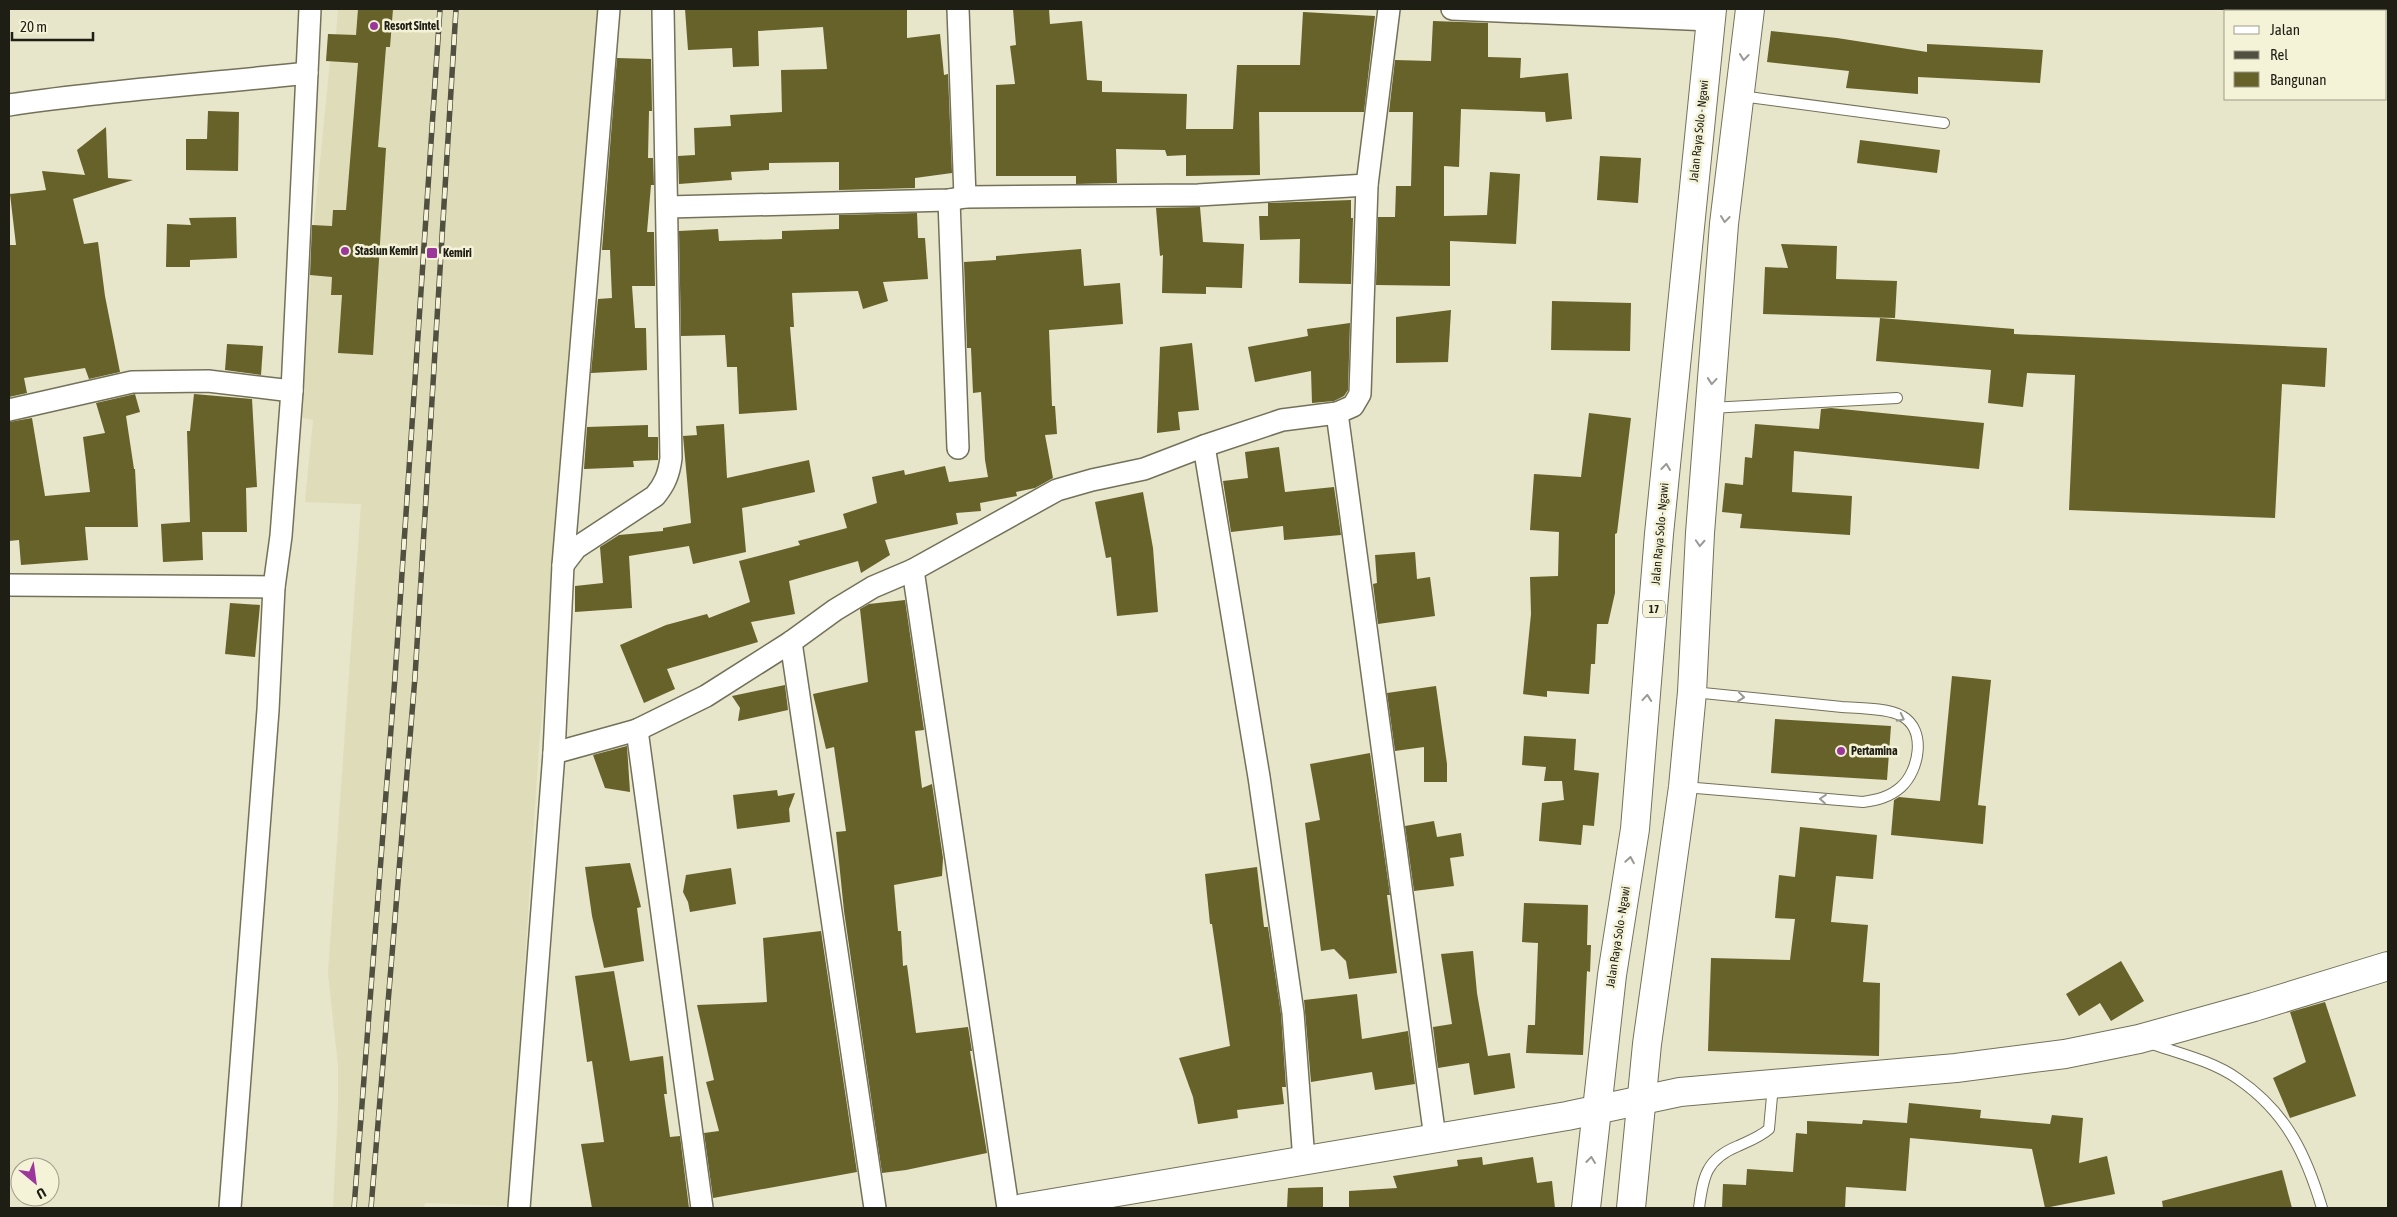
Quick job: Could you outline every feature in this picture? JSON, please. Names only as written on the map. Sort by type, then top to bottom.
[{"type":"main road","points":[[1631,1208],[1640,1101],[1683,787],[1692,692],[1700,533],[1724,224],[1750,9]]},
{"type":"main road","name":"Jalan Raya Solo - Ngawi","points":[[1586,1208],[1612,975],[1635,829],[1659,534],[1711,14]]},
{"type":"main road","points":[[1023,1208],[1597,1110],[1680,1092],[2020,1060],[2139,1039],[2254,1007],[2388,966]]},
{"type":"street","points":[[230,1208],[268,710],[274,587],[281,536],[292,391],[310,9]]},
{"type":"street","points":[[519,1208],[554,753],[563,565],[609,9]]},
{"type":"street","points":[[563,565],[576,548],[655,496],[669,472],[671,458],[668,207],[663,9]]},
{"type":"street","points":[[958,9],[958,448]]},
{"type":"street","points":[[554,753],[637,730],[706,696],[791,642],[834,610],[873,588],[914,570],[1057,490],[1092,480],[1144,470],[1204,446],[1282,420],[1337,413],[1353,406],[1360,394],[1367,185],[1389,9]]},
{"type":"street","points":[[1452,9],[1711,14]]},
{"type":"street","points":[[9,105],[120,90],[152,89],[307,73]]},
{"type":"street","points":[[668,207],[1198,195],[1367,185]]},
{"type":"street","points":[[9,410],[132,382],[208,381],[292,391]]},
{"type":"street","points":[[1337,413],[1435,1138]]},
{"type":"street","points":[[1204,446],[1258,767],[1290,994],[1304,1161]]},
{"type":"street","points":[[914,570],[1008,1208]]},
{"type":"street","points":[[9,585],[274,587]]},
{"type":"street","points":[[791,642],[875,1208]]},
{"type":"street","points":[[637,730],[702,1208]]},
{"type":"lane","points":[[1740,96],[1944,122]]},
{"type":"lane","points":[[1709,408],[1897,398]]},
{"type":"lane","points":[[1683,787],[1863,802],[1877,800],[1902,786],[1910,775],[1918,752],[1916,731],[1902,716],[1869,709],[1692,692]]},
{"type":"lane","points":[[2139,1039],[2212,1065],[2238,1078],[2261,1098],[2282,1121],[2299,1144],[2312,1174],[2322,1208]]},
{"type":"lane","points":[[1699,1208],[1702,1180],[1720,1154],[1761,1136],[1769,1129],[1773,1084]]},
{"type":"shaded area","name":"Stasiun Kemiri","points":[[338,9],[603,9],[574,367],[539,746],[509,1206],[425,1203],[424,1208],[333,1208],[338,1109],[338,1065],[328,973],[361,504],[305,502],[313,420],[302,418],[314,223],[330,61],[334,61]]},
{"type":"building","name":"Stasiun Kemiri","points":[[358,9],[393,9],[390,47],[386,47],[378,147],[386,148],[373,355],[338,353],[342,295],[331,295],[332,277],[310,275],[312,225],[332,226],[333,210],[346,210],[358,63],[326,61],[328,34],[356,35]]},
{"type":"building","points":[[685,9],[907,9],[907,38],[940,34],[944,75],[948,74],[952,173],[915,178],[915,188],[839,190],[839,162],[769,163],[769,170],[731,172],[732,180],[679,184],[678,156],[695,155],[694,128],[731,126],[730,115],[782,112],[781,70],[827,69],[823,27],[758,31],[759,66],[733,67],[732,48],[688,50]]},
{"type":"building","points":[[1013,9],[1049,9],[1050,24],[1082,21],[1087,80],[1102,81],[1102,92],[1187,94],[1186,129],[1233,129],[1237,65],[1300,65],[1303,12],[1375,16],[1364,112],[1259,112],[1260,175],[1186,176],[1186,155],[1167,156],[1165,150],[1116,149],[1117,183],[1076,184],[1076,176],[996,176],[996,85],[1015,84],[1010,46],[1016,45]]},
{"type":"building","points":[[1433,21],[1488,23],[1488,57],[1521,58],[1520,78],[1568,73],[1572,119],[1546,122],[1545,112],[1461,109],[1459,167],[1444,166],[1444,216],[1487,215],[1490,172],[1520,174],[1516,244],[1450,241],[1450,286],[1376,285],[1378,217],[1395,217],[1396,186],[1411,186],[1413,112],[1389,112],[1395,60],[1431,61]]},
{"type":"building","points":[[1771,31],[1837,38],[1927,52],[1927,44],[2043,50],[2040,83],[1918,77],[1918,94],[1846,88],[1849,71],[1767,62]]},
{"type":"building","points":[[617,58],[651,59],[652,111],[649,111],[648,158],[653,158],[654,185],[651,185],[647,232],[654,232],[655,286],[632,286],[635,328],[646,328],[647,370],[591,373],[598,299],[612,298],[610,250],[602,250]]},
{"type":"building","points":[[208,111],[239,112],[238,171],[186,170],[186,139],[207,139]]},
{"type":"building","points":[[106,127],[108,178],[133,180],[73,199],[84,244],[98,242],[105,296],[120,372],[89,379],[85,368],[24,378],[27,393],[9,397],[9,245],[16,245],[10,194],[46,190],[42,171],[85,175],[77,150]]},
{"type":"building","points":[[1860,140],[1940,150],[1937,173],[1857,163]]},
{"type":"building","points":[[1600,156],[1641,158],[1638,203],[1597,200]]},
{"type":"building","points":[[1351,200],[1351,218],[1353,218],[1351,284],[1299,283],[1300,239],[1260,240],[1259,216],[1268,216],[1268,203]]},
{"type":"building","points":[[1200,207],[1203,242],[1244,244],[1242,288],[1206,287],[1206,294],[1162,293],[1163,255],[1160,256],[1156,208]]},
{"type":"building","points":[[917,213],[918,238],[925,238],[928,279],[883,282],[888,301],[863,309],[858,291],[792,293],[794,327],[790,327],[797,410],[739,414],[737,367],[727,367],[725,335],[681,336],[679,231],[718,229],[719,241],[782,239],[782,231],[839,229],[839,215]]},
{"type":"building","points":[[236,217],[237,258],[190,260],[190,267],[166,267],[167,224],[191,225],[189,218]]},
{"type":"building","points":[[1781,244],[1837,246],[1836,279],[1897,281],[1895,318],[1763,314],[1765,267],[1788,268]]},
{"type":"building","points":[[1081,249],[1084,286],[1120,283],[1123,324],[1049,330],[1052,406],[1055,406],[1057,434],[1045,435],[1053,478],[1035,488],[1016,492],[1017,496],[980,503],[981,511],[956,513],[958,524],[885,540],[890,555],[861,573],[858,561],[789,581],[795,614],[751,622],[758,642],[667,669],[675,689],[644,703],[620,645],[666,625],[707,614],[709,618],[750,602],[739,561],[800,545],[798,541],[847,528],[843,514],[877,503],[872,477],[904,470],[905,475],[945,466],[949,482],[988,477],[985,460],[981,392],[973,393],[971,348],[967,348],[964,262],[996,260],[996,256]]},
{"type":"building","points":[[1552,301],[1631,303],[1630,351],[1551,350]]},
{"type":"building","points":[[1451,310],[1448,362],[1396,363],[1396,317]]},
{"type":"building","points":[[1880,318],[2014,329],[2014,334],[2327,348],[2325,387],[2282,384],[2275,518],[2069,510],[2075,375],[2027,373],[2023,407],[1988,403],[1991,370],[1876,361]]},
{"type":"building","points":[[1350,323],[1348,390],[1344,396],[1334,401],[1312,403],[1311,371],[1255,382],[1248,347],[1308,336],[1307,329]]},
{"type":"building","points":[[1192,343],[1199,410],[1178,412],[1180,430],[1157,433],[1160,347]]},
{"type":"building","points":[[227,344],[263,346],[261,375],[225,370]]},
{"type":"building","points":[[135,394],[140,412],[126,416],[135,469],[138,527],[85,527],[88,560],[21,565],[19,540],[9,541],[9,422],[32,418],[45,496],[90,492],[83,437],[105,433],[96,403]]},
{"type":"building","points":[[194,394],[252,399],[257,487],[246,488],[247,532],[202,532],[203,560],[163,562],[161,524],[190,522],[187,431],[190,431]]},
{"type":"building","points":[[1831,408],[1984,423],[1979,469],[1794,451],[1792,492],[1852,496],[1850,535],[1740,528],[1742,514],[1722,512],[1725,483],[1743,485],[1745,457],[1752,458],[1755,424],[1819,429],[1821,409]]},
{"type":"building","points":[[1589,413],[1631,418],[1617,533],[1615,534],[1615,593],[1608,624],[1597,624],[1595,664],[1591,664],[1589,694],[1547,691],[1547,697],[1523,694],[1531,614],[1530,577],[1558,576],[1559,532],[1530,530],[1534,474],[1581,477]]},
{"type":"building","points":[[724,424],[727,478],[809,460],[815,492],[742,508],[746,552],[693,564],[689,546],[629,556],[632,608],[575,612],[575,586],[603,583],[600,547],[619,535],[663,531],[663,528],[691,523],[683,436],[697,435],[696,426]]},
{"type":"building","points":[[648,425],[648,437],[658,437],[658,460],[633,461],[634,467],[584,469],[587,427]]},
{"type":"building","points":[[1279,447],[1285,492],[1334,487],[1341,535],[1284,540],[1283,526],[1231,532],[1223,481],[1248,478],[1245,452]]},
{"type":"building","points":[[1143,492],[1153,548],[1158,612],[1117,616],[1111,557],[1106,558],[1095,502]]},
{"type":"building","points":[[1415,552],[1417,579],[1430,577],[1435,616],[1378,624],[1373,584],[1377,583],[1375,555]]},
{"type":"building","points":[[905,600],[924,730],[915,731],[922,788],[932,784],[943,858],[942,876],[894,885],[898,931],[901,931],[903,966],[907,965],[916,1033],[968,1027],[972,1051],[970,1051],[987,1153],[906,1170],[882,1173],[844,911],[836,832],[846,831],[834,747],[826,749],[813,694],[868,682],[860,609],[869,604]]},
{"type":"building","points":[[230,603],[260,605],[255,657],[225,654]]},
{"type":"building","points":[[1952,676],[1991,680],[1978,805],[1986,806],[1983,844],[1891,835],[1894,800],[1899,797],[1940,801]]},
{"type":"building","points":[[785,685],[788,710],[738,721],[740,708],[732,696]]},
{"type":"building","points":[[1436,686],[1447,764],[1447,782],[1424,782],[1424,747],[1395,751],[1387,693]]},
{"type":"building","points":[[1775,719],[1891,726],[1887,780],[1771,773]]},
{"type":"building","points":[[1524,736],[1576,739],[1574,770],[1599,773],[1594,826],[1583,825],[1581,845],[1539,841],[1542,803],[1564,800],[1562,781],[1544,781],[1546,767],[1522,765]]},
{"type":"building","points":[[627,746],[630,792],[605,788],[593,755]]},
{"type":"building","points":[[1370,753],[1390,895],[1387,895],[1397,973],[1349,979],[1346,961],[1334,949],[1321,951],[1305,823],[1320,820],[1310,764]]},
{"type":"building","points":[[777,790],[778,796],[795,793],[789,809],[790,822],[737,829],[733,795]]},
{"type":"building","points":[[1434,821],[1437,837],[1461,833],[1464,856],[1450,858],[1454,886],[1414,891],[1405,826]]},
{"type":"building","points":[[1800,827],[1877,835],[1873,879],[1836,876],[1831,922],[1868,925],[1863,982],[1880,983],[1879,1056],[1708,1051],[1711,958],[1790,960],[1795,919],[1775,918],[1779,875],[1795,877]]},
{"type":"building","points":[[630,863],[641,907],[637,908],[644,961],[604,968],[592,916],[585,867]]},
{"type":"building","points":[[1257,867],[1264,927],[1268,927],[1281,1014],[1286,1087],[1282,1087],[1284,1104],[1237,1110],[1238,1118],[1198,1124],[1193,1097],[1179,1058],[1230,1046],[1212,924],[1210,924],[1205,874]]},
{"type":"building","points":[[731,868],[736,904],[690,912],[683,892],[686,875]]},
{"type":"building","points":[[1524,903],[1588,905],[1587,945],[1591,945],[1590,972],[1587,971],[1583,1055],[1526,1053],[1528,1025],[1535,1025],[1538,943],[1522,942]]},
{"type":"building","points":[[821,931],[857,1172],[713,1198],[704,1133],[719,1131],[706,1082],[714,1080],[697,1005],[767,1002],[763,938]]},
{"type":"building","points":[[1473,951],[1477,993],[1488,1056],[1510,1053],[1515,1088],[1474,1095],[1469,1063],[1438,1068],[1433,1027],[1452,1024],[1441,954]]},
{"type":"building","points":[[2121,961],[2144,1001],[2111,1021],[2100,1003],[2079,1016],[2066,994]]},
{"type":"building","points":[[614,971],[630,1061],[663,1056],[667,1094],[664,1094],[670,1137],[680,1136],[689,1208],[592,1208],[581,1144],[604,1142],[592,1061],[587,1062],[575,976]]},
{"type":"building","points":[[1357,994],[1362,1039],[1408,1031],[1415,1084],[1375,1090],[1372,1072],[1311,1082],[1304,1000]]},
{"type":"building","points":[[2325,1002],[2356,1096],[2290,1118],[2273,1078],[2306,1062],[2290,1012]]},
{"type":"building","points":[[1909,1103],[1981,1110],[1980,1118],[2050,1124],[2052,1115],[2083,1118],[2079,1163],[2107,1156],[2115,1194],[2045,1208],[2032,1149],[1910,1138],[1906,1191],[1846,1187],[1845,1208],[1722,1208],[1723,1184],[1746,1185],[1747,1169],[1793,1172],[1796,1133],[1807,1134],[1807,1121],[1862,1124],[1863,1120],[1907,1123]]},
{"type":"building","points":[[1482,1157],[1483,1165],[1533,1157],[1537,1183],[1552,1181],[1555,1208],[1349,1208],[1349,1191],[1397,1188],[1393,1176],[1458,1166],[1457,1160]]},
{"type":"building","points":[[2282,1170],[2292,1208],[2163,1208],[2162,1201]]},
{"type":"building","points":[[1323,1187],[1323,1208],[1287,1208],[1288,1188]]},
{"type":"railway","points":[[354,1208],[395,677],[440,9]]},
{"type":"railway","points":[[371,1208],[415,677],[456,9]]},
{"type":"place","name":"Resort Sintel","points":[[374,26]]},
{"type":"place","name":"Stasiun Kemiri","points":[[345,251]]},
{"type":"place","name":"Kemiri","points":[[432,253]]},
{"type":"place","name":"Pertamina","points":[[1841,751]]}]
